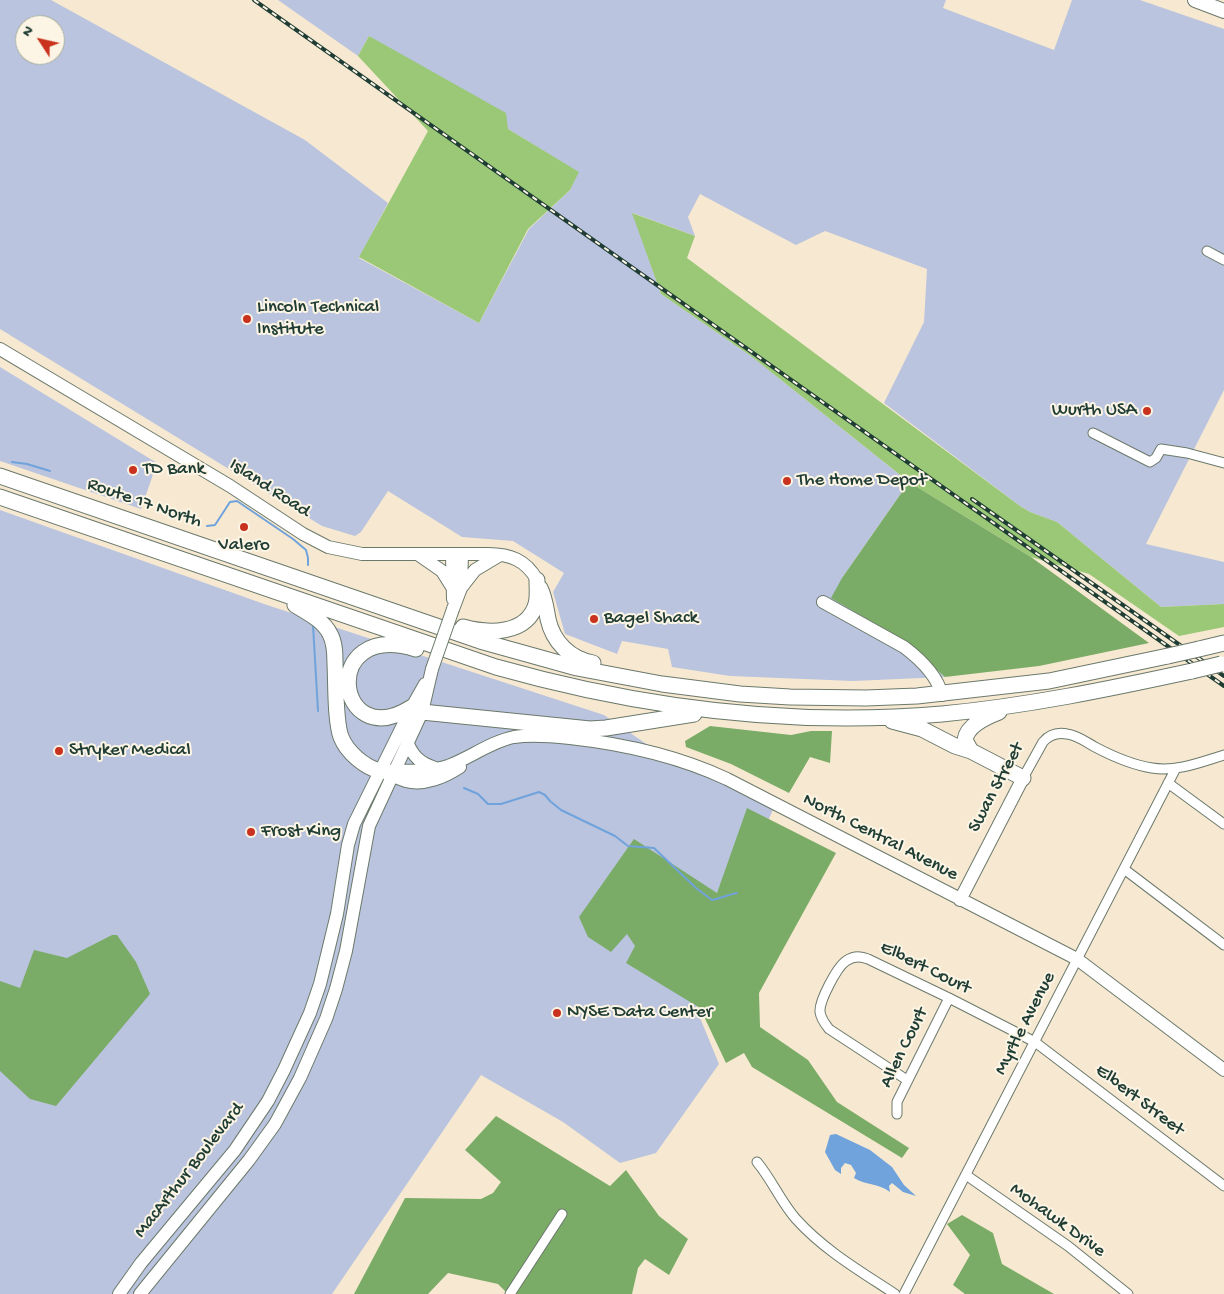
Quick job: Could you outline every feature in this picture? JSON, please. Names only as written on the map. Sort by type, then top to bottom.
[{"type":"highway","name":"Route 17 North","points":[[0,476],[373,605]]},
{"type":"highway","points":[[0,497],[472,659],[520,674],[594,692],[661,704],[795,717],[872,718],[940,714],[1069,697],[1222,664]]},
{"type":"highway","points":[[373,605],[432,617],[474,630],[506,630],[522,623],[532,612],[537,599],[537,580]]},
{"type":"highway","points":[[537,580],[543,593],[550,626],[558,642],[577,658],[612,667],[616,676]]},
{"type":"highway","points":[[270,590],[314,617],[326,627],[331,635],[334,648],[340,736],[355,756],[372,768],[390,773]]},
{"type":"highway","points":[[373,605],[505,649],[578,668],[690,688],[765,696],[866,698],[942,695],[1049,681],[1224,643]]},
{"type":"highway","points":[[472,659],[425,652],[392,644],[375,647],[359,656],[351,666],[347,681],[350,697],[359,710],[373,717],[383,719],[417,710],[590,729],[606,728],[672,716],[719,711]]},
{"type":"highway","points":[[971,751],[965,740],[970,730],[987,717],[1016,705]]},
{"type":"highway","points":[[872,718],[904,723],[922,729],[955,746],[971,751],[1023,778]]},
{"type":"main road","points":[[1195,0],[1224,11]]},
{"type":"main road","name":"Island Road","points":[[0,349],[230,486],[319,543],[354,553],[419,555],[501,554],[514,557],[524,563],[537,580]]},
{"type":"main road","name":"MacArthur Boulevard","points":[[140,1294],[249,1160],[275,1124],[300,1078],[326,1019],[346,951],[367,834],[417,710],[453,609],[457,588],[457,554]]},
{"type":"main road","points":[[419,555],[439,568],[457,588],[480,566],[501,554]]},
{"type":"main road","points":[[823,602],[904,647],[930,672],[940,687],[942,695]]},
{"type":"main road","name":"MacArthur Boulevard","points":[[119,1294],[141,1263],[235,1150],[268,1101],[284,1070],[310,1013],[327,957],[351,834],[358,815],[390,773],[408,744],[417,710]]},
{"type":"main road","name":"North Central Avenue","points":[[390,773],[437,768],[449,765],[500,741],[512,738],[542,736],[603,743],[659,754],[678,760],[727,780],[1077,959],[1224,1070]]},
{"type":"main road","points":[[408,744],[418,761],[437,768]]},
{"type":"main road","name":"North Central Avenue","points":[[390,773],[408,782],[437,779],[455,770],[484,749]]},
{"type":"main road","name":"Swan Street","points":[[960,900],[1023,778]]},
{"type":"main road","points":[[219,1197],[210,1189],[210,1186],[236,1155],[235,1150]]},
{"type":"main road","points":[[186,1236],[178,1230],[179,1224],[182,1217],[199,1198],[201,1192]]},
{"type":"street","points":[[1207,251],[1224,260]]},
{"type":"street","points":[[1093,434],[1150,462],[1156,458],[1160,450],[1187,453],[1224,464]]},
{"type":"street","name":"Swan Street","points":[[1023,778],[1047,737],[1061,733],[1074,736],[1112,755],[1140,766],[1153,768],[1176,768],[1224,755]]},
{"type":"street","name":"Myrtle Avenue","points":[[904,1294],[1176,768]]},
{"type":"street","points":[[1168,783],[1224,824]]},
{"type":"street","points":[[1124,869],[1224,945]]},
{"type":"street","name":"Elbert Court","points":[[907,1080],[829,1029],[822,1018],[820,1011],[821,1001],[841,965],[852,958],[858,956],[868,959],[1035,1042]]},
{"type":"street","name":"Allen Court","points":[[897,1114],[897,1102],[949,998]]},
{"type":"street","name":"Elbert Street","points":[[1035,1042],[1224,1186]]},
{"type":"street","points":[[757,1162],[770,1177],[794,1217],[813,1237],[895,1294]]},
{"type":"street","name":"Mohawk Drive","points":[[966,1175],[1068,1246],[1128,1294]]},
{"type":"street","points":[[510,1294],[562,1214]]},
{"type":"shaded area","points":[[0,0],[51,0],[305,140],[388,203],[359,258],[479,323],[529,229],[570,190],[578,172],[508,129],[369,36],[358,56],[278,0],[946,0],[943,8],[1054,50],[1072,0],[1140,0],[1224,29],[1224,390],[1146,544],[1224,562],[1224,604],[1161,607],[1057,522],[1030,512],[1020,506],[884,403],[924,322],[927,269],[825,231],[796,245],[700,194],[688,217],[695,236],[633,213],[661,294],[751,356],[909,482],[842,578],[898,637],[945,677],[853,681],[730,676],[672,667],[668,649],[622,641],[617,654],[565,634],[553,592],[564,573],[513,541],[462,537],[388,491],[361,532],[355,536],[322,526],[0,329]]},
{"type":"shaded area","points":[[0,367],[157,463],[141,509],[0,461]]},
{"type":"shaded area","points":[[0,510],[267,605],[604,715],[661,754],[775,805],[765,828],[744,896],[696,1008],[719,1064],[656,1153],[620,1163],[563,1122],[481,1075],[332,1294],[0,1294]]},
{"type":"green space","points":[[369,36],[506,113],[508,129],[579,172],[570,190],[528,229],[479,323],[359,257],[428,131],[358,56]]},
{"type":"green space","points":[[632,213],[695,236],[687,258],[1020,506],[1030,512],[1057,522],[1161,607],[1224,604],[1224,627],[1179,636],[1089,574],[1031,557],[909,482],[751,356],[661,294]]},
{"type":"green space","points":[[909,482],[1031,557],[1149,643],[1039,666],[945,677],[898,637],[831,598],[842,578]]},
{"type":"green space","points":[[710,726],[791,735],[811,731],[832,731],[830,763],[810,757],[789,793],[731,764],[686,747],[685,741]]},
{"type":"green space","points":[[747,808],[836,853],[759,993],[760,1027],[808,1060],[837,1102],[909,1148],[902,1158],[752,1067],[744,1053],[726,1063],[700,1008],[626,963],[635,946],[627,934],[611,952],[588,937],[579,917],[634,839],[717,893]]},
{"type":"green space","points":[[112,935],[117,935],[136,962],[150,994],[56,1106],[30,1099],[0,1071],[0,981],[20,988],[34,950],[67,958]]},
{"type":"green space","points":[[496,1116],[610,1186],[626,1170],[659,1216],[688,1239],[669,1275],[645,1259],[638,1268],[632,1294],[508,1294],[498,1284],[448,1273],[428,1294],[354,1294],[405,1198],[481,1199],[493,1193],[501,1182],[465,1150]]},
{"type":"green space","points":[[962,1215],[993,1233],[1002,1264],[1054,1294],[965,1294],[953,1285],[970,1255],[947,1224]]},
{"type":"water","points":[[836,1134],[870,1150],[892,1167],[904,1185],[916,1196],[903,1192],[892,1183],[889,1186],[890,1192],[881,1187],[858,1180],[854,1178],[856,1173],[851,1165],[845,1163],[841,1168],[841,1174],[835,1170],[825,1152],[830,1135]]},
{"type":"waterway","points":[[12,462],[27,464],[50,471]]},
{"type":"waterway","points":[[207,526],[215,525],[230,502],[237,501],[306,550],[308,565]]},
{"type":"waterway","points":[[313,625],[318,711]]},
{"type":"waterway","points":[[464,788],[478,794],[488,804],[501,804],[539,792],[561,810],[615,836],[628,846],[654,848],[696,888],[712,900],[737,893]]},
{"type":"railway","points":[[254,0],[1224,686]]},
{"type":"railway","points":[[972,499],[1224,676]]},
{"type":"place","name":"Lincoln Technical Institute","points":[[247,319]]},
{"type":"place","name":"Wurth USA","points":[[1147,411]]},
{"type":"place","name":"TD Bank","points":[[133,470]]},
{"type":"place","name":"The Home Depot","points":[[787,481]]},
{"type":"place","name":"Valero","points":[[244,527]]},
{"type":"place","name":"Bagel Shack","points":[[594,619]]},
{"type":"place","name":"Stryker Medical","points":[[59,751]]},
{"type":"place","name":"Frost King","points":[[251,832]]},
{"type":"place","name":"NYSE Data Center","points":[[557,1013]]}]
